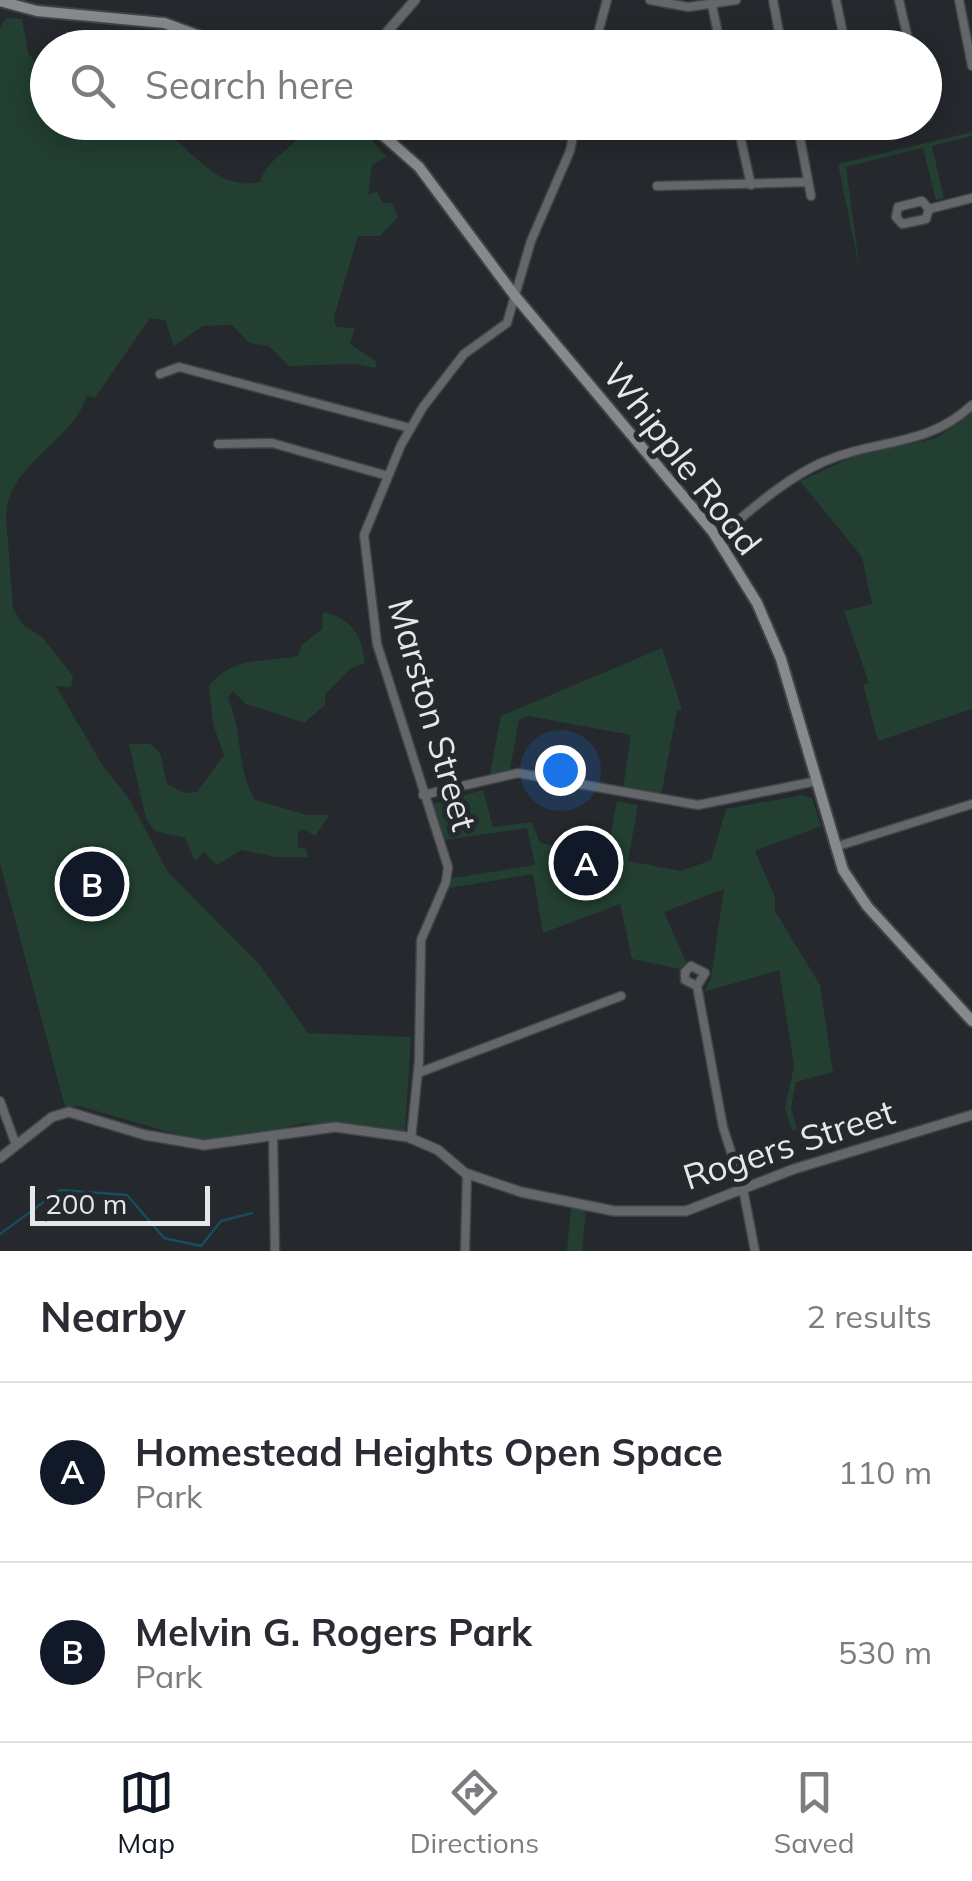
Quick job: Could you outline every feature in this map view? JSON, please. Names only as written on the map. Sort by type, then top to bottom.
[{"type":"main road","points":[[0,1],[36,12],[164,23],[183,30]]},
{"type":"main road","name":"Whipple Road","points":[[389,140],[419,166],[515,296],[716,538],[757,603],[781,659],[843,870],[867,906],[972,1022]]},
{"type":"street","points":[[389,30],[416,0]]},
{"type":"street","points":[[599,30],[607,0]]},
{"type":"street","points":[[650,0],[688,7],[736,0]]},
{"type":"street","points":[[773,0],[779,30]]},
{"type":"street","points":[[836,0],[842,30]]},
{"type":"street","points":[[899,0],[906,30]]},
{"type":"street","points":[[960,0],[972,66]]},
{"type":"street","points":[[712,4],[717,30]]},
{"type":"street","name":"Marston Street","points":[[411,1138],[418,1073],[421,940],[446,882],[448,866],[377,644],[368,597],[364,535],[410,428],[448,370],[507,323],[531,241],[572,140]]},
{"type":"street","points":[[741,140],[751,186]]},
{"type":"street","points":[[800,140],[811,196]]},
{"type":"street","points":[[656,186],[808,182]]},
{"type":"street","points":[[929,209],[972,198]]},
{"type":"street","points":[[160,374],[179,368],[410,428]]},
{"type":"street","points":[[716,538],[806,470],[860,449],[932,434],[972,405]]},
{"type":"street","points":[[218,444],[272,443],[388,476]]},
{"type":"street","points":[[423,796],[518,772],[698,805],[818,781]]},
{"type":"street","points":[[835,846],[972,804]]},
{"type":"street","points":[[697,986],[723,1127],[743,1189],[755,1251]]},
{"type":"street","points":[[418,1073],[620,996]]},
{"type":"street","points":[[0,1101],[16,1146]]},
{"type":"street","name":"Rogers Street","points":[[0,1158],[52,1117],[78,1111],[145,1135],[204,1145],[336,1127],[411,1138],[438,1150],[468,1174],[521,1192],[614,1211],[686,1211],[972,1115]]},
{"type":"street","points":[[273,1135],[276,1251]]},
{"type":"street","points":[[465,1251],[468,1174]]},
{"type":"green space","points":[[6,18],[22,19],[30,56],[30,140],[175,140],[214,173],[243,183],[260,182],[273,161],[296,140],[372,140],[387,157],[372,165],[368,195],[377,192],[383,203],[392,203],[398,217],[380,236],[358,236],[334,317],[336,327],[355,328],[350,344],[377,362],[375,368],[355,364],[289,366],[269,346],[249,343],[232,325],[203,326],[174,346],[165,320],[150,318],[95,398],[87,396],[68,427],[17,482],[6,516],[13,608],[23,625],[42,637],[73,676],[71,687],[56,686],[103,766],[128,797],[168,872],[260,965],[308,1033],[411,1037],[405,1131],[304,1123],[233,1139],[193,1139],[79,1106],[65,1107],[0,863],[0,28]]},
{"type":"green space","points":[[972,132],[972,136],[932,146],[944,198],[936,200],[923,148],[846,167],[860,271],[838,164]]},
{"type":"green space","points":[[972,413],[972,709],[878,741],[863,685],[869,683],[844,611],[872,604],[862,557],[800,481],[853,457],[937,438]]},
{"type":"green space","points":[[323,612],[341,618],[353,628],[365,663],[351,668],[325,695],[325,705],[304,723],[246,704],[233,691],[228,698],[245,776],[255,800],[307,815],[330,815],[315,836],[304,829],[298,831],[298,847],[306,849],[308,857],[276,857],[241,850],[217,865],[204,852],[195,861],[185,838],[155,831],[146,819],[129,744],[150,744],[160,753],[167,784],[185,793],[197,792],[224,755],[213,724],[209,686],[239,665],[298,656],[301,646],[322,629]]},
{"type":"green space","points":[[662,648],[682,709],[677,710],[661,796],[623,788],[631,735],[528,716],[519,720],[510,770],[490,774],[501,716]]},
{"type":"green space","points":[[483,790],[493,827],[532,822],[540,843],[607,855],[617,801],[638,805],[628,861],[681,871],[711,860],[726,809],[803,795],[812,798],[821,826],[755,851],[775,897],[775,911],[820,985],[833,1072],[796,1082],[791,1108],[797,1129],[792,1131],[785,1108],[794,1066],[779,970],[704,992],[711,978],[724,889],[664,912],[686,962],[680,969],[632,959],[620,904],[543,933],[533,874],[450,888],[453,878],[535,865],[527,828],[445,840],[433,804]]},
{"type":"green space","points":[[571,1207],[586,1210],[582,1251],[567,1251]]},
{"type":"waterway","points":[[0,1234],[60,1190],[127,1195],[164,1238],[201,1246],[221,1221],[252,1213]]},
{"type":"place","name":"Homestead Heights Open Space","points":[[586,863]]},
{"type":"place","name":"Melvin G. Rogers Park","points":[[92,884]]}]
